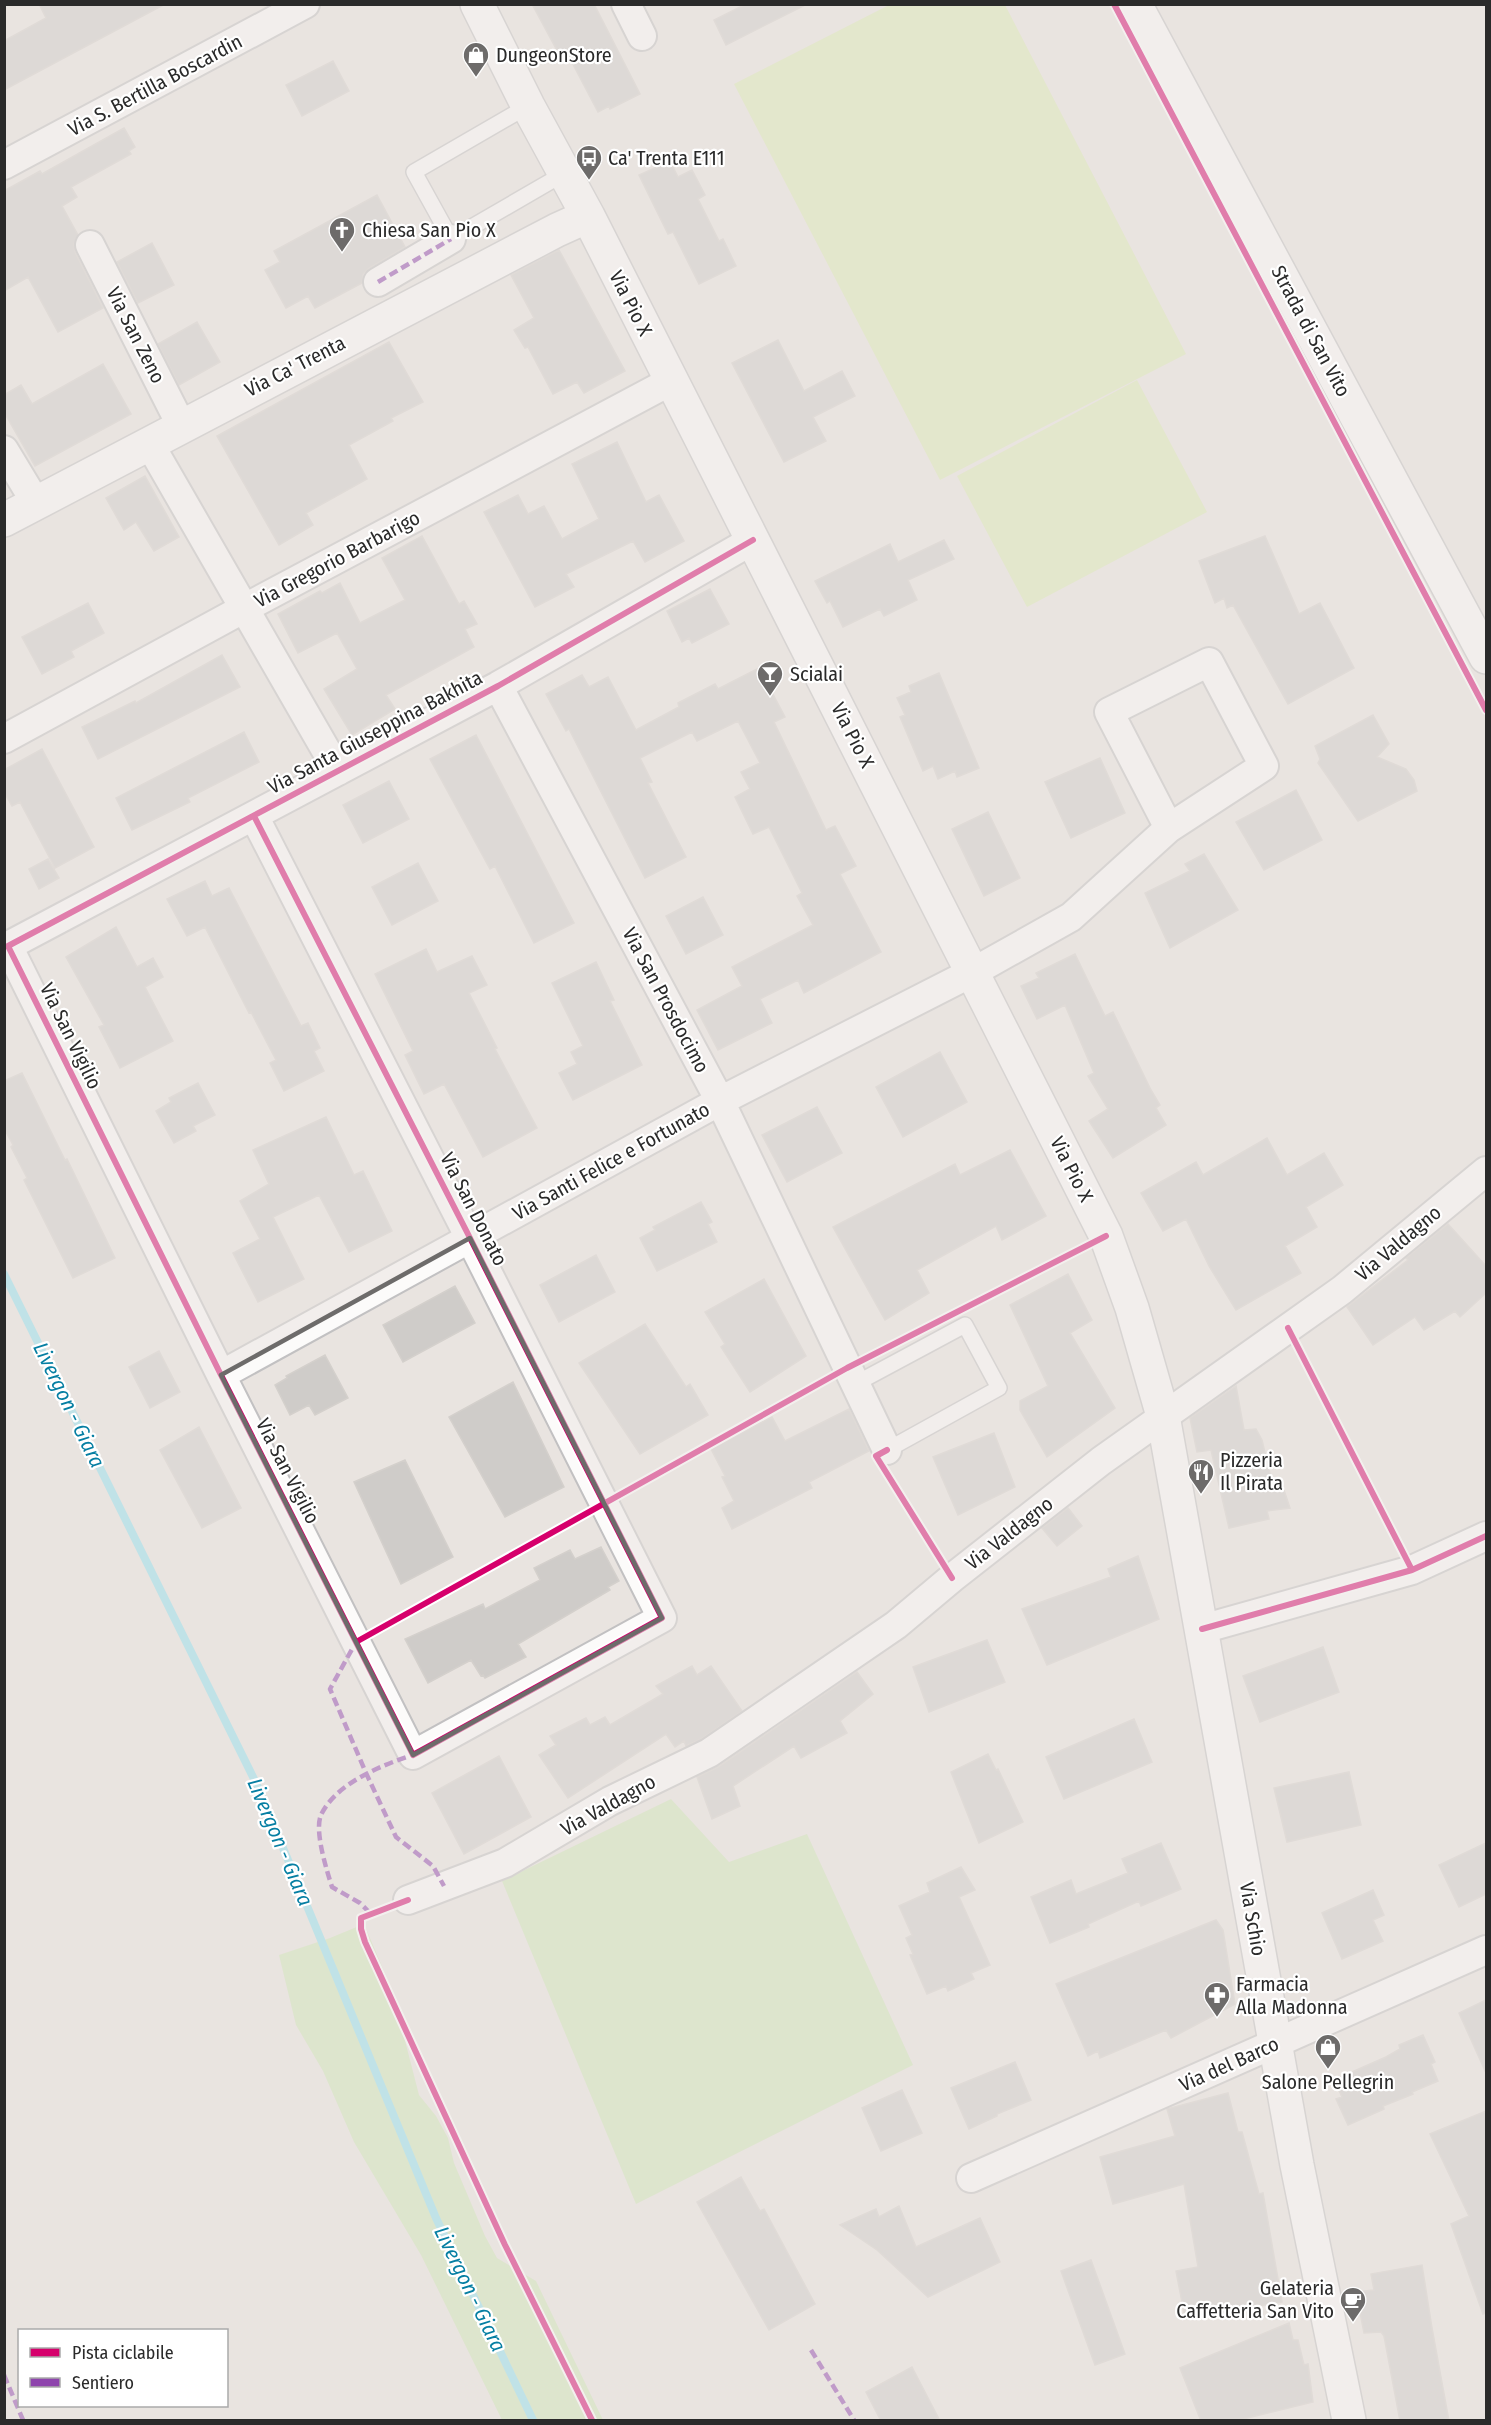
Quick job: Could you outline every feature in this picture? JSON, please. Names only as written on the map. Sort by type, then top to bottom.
[{"type":"street","name":"Via S. Bertilla Boscardin","points":[[4,165],[305,4]]},
{"type":"street","name":"Via Pio X","points":[[477,4],[528,106],[588,216],[974,972],[1106,1236],[1132,1308],[1163,1416]]},
{"type":"street","points":[[626,4],[642,36]]},
{"type":"street","name":"Strada di San Vito","points":[[1135,4],[1486,657]]},
{"type":"street","name":"Via Ca' Trenta","points":[[4,520],[181,425],[588,216]]},
{"type":"street","points":[[378,282],[451,239]]},
{"type":"street","name":"Via San Zeno","points":[[90,245],[181,425]]},
{"type":"street","name":"Via Gregorio Barbarigo","points":[[4,739],[671,381]]},
{"type":"street","points":[[149,443],[338,771]]},
{"type":"street","points":[[4,450],[36,502]]},
{"type":"street","name":"Via Santa Giuseppina Bakhita","points":[[8,946],[498,686],[753,540]]},
{"type":"street","name":"Via Santi Felice e Fortunato","points":[[220,1375],[720,1101],[974,972],[1071,917],[1168,828],[1263,766],[1209,662],[1109,712],[1168,828]]},
{"type":"street","name":"Via San Prosdocimo","points":[[498,686],[720,1101],[886,1449]]},
{"type":"street","name":"Via San Donato","points":[[254,816],[662,1618]]},
{"type":"street","name":"Via San Vigilio","points":[[8,946],[220,1375],[413,1755],[662,1618]]},
{"type":"street","name":"Via Valdagno","points":[[408,1900],[505,1863],[610,1800],[709,1753],[896,1625],[1101,1461],[1342,1290],[1486,1171]]},
{"type":"street","name":"Via Schio","points":[[1163,1416],[1300,2177],[1349,2421]]},
{"type":"street","points":[[1202,1629],[1412,1570],[1486,1536]]},
{"type":"street","name":"Via del Barco","points":[[971,2178],[1486,1950]]},
{"type":"lane","points":[[528,106],[414,172],[451,239],[565,173]]},
{"type":"lane","name":"Via San Prosdocimo","points":[[855,1384],[965,1324],[999,1388],[886,1449]]},
{"type":"highlighted area","points":[[470,1238],[662,1618],[413,1755],[221,1375]]},
{"type":"green space","points":[[889,5],[1005,5],[1186,354],[940,480],[734,84]]},
{"type":"green space","points":[[1137,380],[1207,512],[1027,607],[957,476]]},
{"type":"green space","points":[[671,1799],[729,1862],[807,1834],[913,2065],[636,2204],[502,1881]]},
{"type":"green space","points":[[364,1924],[392,1990],[419,2095],[436,2116],[448,2138],[454,2163],[485,2236],[497,2258],[536,2281],[603,2420],[502,2420],[421,2255],[354,2142],[323,2071],[296,2025],[279,1955]]},
{"type":"building","points":[[39,4],[165,4],[4,90],[4,41],[46,18]]},
{"type":"building","points":[[532,4],[594,4],[640,94],[610,109],[609,106],[598,112],[567,53],[560,56]]},
{"type":"building","points":[[746,4],[807,4],[726,45],[714,20]]},
{"type":"building","points":[[333,61],[349,91],[302,116],[286,85]]},
{"type":"building","points":[[124,128],[135,147],[129,151],[131,154],[71,187],[77,197],[62,206],[78,235],[74,244],[75,252],[103,308],[58,332],[28,277],[4,291],[4,191],[40,171],[42,174]]},
{"type":"building","points":[[670,161],[678,177],[692,170],[705,195],[698,199],[719,241],[723,239],[736,266],[699,284],[673,232],[668,234],[639,175]]},
{"type":"building","name":"Chiesa San Pio X","points":[[377,195],[405,247],[369,268],[363,274],[362,283],[315,308],[308,296],[286,308],[265,270],[280,262],[274,251]]},
{"type":"building","points":[[152,243],[174,285],[138,303],[117,262]]},
{"type":"building","points":[[559,250],[625,371],[584,393],[577,382],[553,394],[528,347],[525,348],[514,330],[534,318],[511,275]]},
{"type":"building","points":[[197,322],[220,362],[179,385],[158,344]]},
{"type":"building","points":[[778,340],[804,391],[842,371],[855,396],[813,417],[826,441],[784,462],[732,363]]},
{"type":"building","points":[[389,342],[423,402],[391,418],[393,421],[349,445],[367,479],[306,513],[313,525],[279,545],[217,436]]},
{"type":"building","points":[[103,364],[131,414],[35,466],[4,412],[4,395],[21,385],[32,404]]},
{"type":"building","points":[[617,442],[646,502],[659,495],[684,541],[645,562],[633,541],[566,574],[574,587],[535,607],[484,512],[518,495],[528,514],[544,506],[562,539],[599,519],[572,464]]},
{"type":"building","points":[[145,476],[179,537],[154,551],[136,522],[124,530],[106,498]]},
{"type":"building","points":[[422,536],[459,604],[464,601],[477,624],[465,629],[474,647],[386,695],[395,709],[352,735],[324,689],[357,669],[337,633],[298,653],[278,614],[340,583],[360,623],[405,600],[382,558]]},
{"type":"building","points":[[1265,536],[1299,614],[1320,603],[1354,668],[1288,704],[1233,605],[1227,608],[1224,598],[1215,603],[1199,561]]},
{"type":"building","points":[[944,540],[954,559],[908,580],[917,600],[884,616],[880,609],[843,627],[830,601],[827,603],[815,581],[890,544],[898,562]]},
{"type":"building","points":[[710,589],[729,624],[692,643],[689,638],[682,642],[667,611]]},
{"type":"building","points":[[88,603],[104,633],[71,651],[74,657],[42,674],[22,637]]},
{"type":"building","points":[[222,655],[240,687],[98,759],[82,727],[135,701],[136,703]]},
{"type":"building","points":[[759,668],[785,717],[774,722],[826,830],[835,826],[856,866],[840,874],[881,952],[804,993],[798,980],[760,999],[772,1023],[718,1050],[697,1010],[742,986],[732,967],[813,925],[797,896],[802,893],[769,827],[753,834],[735,797],[750,789],[741,772],[760,763],[738,721],[697,741],[692,732],[640,758],[652,782],[648,783],[686,857],[645,878],[569,729],[566,731],[546,694],[582,675],[589,687],[608,677],[636,730],[679,707],[678,703],[715,684],[718,689]]},
{"type":"building","points":[[939,673],[979,768],[957,777],[955,771],[938,779],[933,766],[923,771],[900,717],[905,715],[897,698],[911,692],[909,686]]},
{"type":"building","points":[[1373,715],[1389,744],[1377,757],[1406,769],[1414,780],[1417,791],[1358,821],[1318,763],[1320,759],[1315,746]]},
{"type":"building","points":[[244,732],[259,762],[188,798],[190,802],[132,830],[116,798]]},
{"type":"building","points":[[476,735],[574,923],[534,943],[495,866],[490,869],[430,759]]},
{"type":"building","points":[[42,749],[94,847],[55,868],[20,802],[12,806],[4,792],[4,770]]},
{"type":"building","points":[[1100,758],[1125,813],[1071,838],[1045,782]]},
{"type":"building","points":[[389,781],[409,819],[363,843],[343,805]]},
{"type":"building","points":[[1296,790],[1322,840],[1264,870],[1236,822]]},
{"type":"building","points":[[988,812],[1020,878],[984,896],[952,829]]},
{"type":"building","points":[[1204,854],[1238,910],[1170,948],[1145,893],[1190,871],[1185,864]]},
{"type":"building","points":[[48,859],[59,878],[39,889],[29,869]]},
{"type":"building","points":[[418,863],[438,901],[392,925],[372,887]]},
{"type":"building","points":[[205,881],[212,896],[229,888],[301,1026],[308,1023],[320,1048],[314,1051],[324,1071],[284,1091],[270,1063],[276,1060],[205,927],[187,936],[167,899]]},
{"type":"building","points":[[703,897],[723,935],[686,954],[666,916]]},
{"type":"building","points":[[116,927],[137,967],[153,958],[163,977],[145,987],[173,1041],[120,1068],[99,1027],[104,1025],[66,957]]},
{"type":"building","points":[[426,949],[437,972],[472,956],[487,985],[469,993],[497,1048],[495,1049],[537,1128],[483,1157],[444,1084],[424,1094],[405,1055],[413,1051],[375,974]]},
{"type":"building","points":[[1075,954],[1105,1016],[1113,1012],[1160,1105],[1156,1108],[1166,1125],[1113,1158],[1089,1121],[1108,1109],[1088,1076],[1094,1073],[1065,1005],[1037,1019],[1021,986],[1039,978],[1036,973]]},
{"type":"building","points":[[596,962],[614,1000],[610,1001],[642,1065],[573,1100],[559,1073],[577,1064],[571,1052],[583,1046],[552,983]]},
{"type":"building","points":[[940,1052],[967,1102],[903,1137],[876,1087]]},
{"type":"building","points":[[22,1073],[115,1258],[73,1278],[24,1180],[27,1178],[4,1128],[4,1081]]},
{"type":"building","points":[[198,1083],[215,1115],[193,1126],[196,1131],[174,1143],[156,1111],[171,1102],[169,1098]]},
{"type":"building","points":[[817,1107],[842,1153],[787,1182],[762,1135]]},
{"type":"building","points":[[326,1117],[354,1175],[363,1171],[392,1231],[349,1252],[319,1195],[273,1217],[304,1279],[258,1302],[233,1253],[260,1239],[240,1201],[269,1184],[253,1150]]},
{"type":"building","points":[[1267,1138],[1287,1175],[1324,1153],[1343,1185],[1306,1207],[1317,1227],[1285,1246],[1301,1273],[1236,1310],[1209,1266],[1186,1219],[1163,1231],[1141,1193],[1196,1162],[1203,1175]]},
{"type":"building","points":[[1010,1150],[1046,1216],[1002,1240],[996,1226],[917,1270],[929,1293],[885,1320],[833,1227],[955,1164],[960,1175]]},
{"type":"building","points":[[701,1202],[712,1222],[708,1224],[717,1242],[657,1271],[640,1238],[655,1230],[653,1227]]},
{"type":"building","points":[[1448,1224],[1486,1266],[1486,1293],[1460,1317],[1455,1311],[1424,1330],[1415,1317],[1373,1345],[1347,1307],[1408,1260],[1406,1258]]},
{"type":"building","points":[[596,1255],[615,1292],[559,1322],[540,1285]]},
{"type":"building","points":[[1068,1274],[1092,1320],[1070,1333],[1115,1408],[1047,1457],[1020,1410],[1020,1401],[1048,1386],[1010,1305]]},
{"type":"building","points":[[764,1279],[806,1356],[750,1392],[721,1347],[725,1344],[705,1312]]},
{"type":"building","points":[[455,1286],[475,1323],[403,1362],[383,1325]]},
{"type":"building","points":[[645,1324],[686,1387],[690,1384],[708,1415],[640,1454],[579,1363]]},
{"type":"building","points":[[159,1351],[180,1392],[150,1408],[129,1367]]},
{"type":"building","points":[[325,1355],[348,1398],[315,1415],[309,1405],[290,1415],[275,1385],[287,1378],[286,1376]]},
{"type":"building","points":[[513,1382],[564,1487],[505,1517],[449,1417]]},
{"type":"building","points":[[1236,1386],[1244,1430],[1256,1429],[1262,1440],[1271,1478],[1280,1478],[1290,1508],[1267,1511],[1269,1519],[1229,1528],[1211,1450],[1197,1452],[1190,1418]]},
{"type":"building","points":[[849,1409],[869,1451],[809,1482],[812,1488],[732,1529],[722,1508],[734,1501],[722,1477],[725,1476],[711,1449],[772,1417],[785,1441]]},
{"type":"building","points":[[199,1427],[241,1508],[202,1528],[160,1450]]},
{"type":"building","points":[[994,1433],[1015,1487],[958,1515],[933,1457]]},
{"type":"building","points":[[405,1460],[453,1557],[401,1584],[354,1482]]},
{"type":"building","points":[[1068,1508],[1082,1526],[1057,1546],[1042,1528]]},
{"type":"building","points":[[601,1547],[619,1581],[608,1587],[610,1590],[518,1644],[526,1657],[485,1678],[481,1676],[471,1660],[428,1683],[405,1639],[483,1604],[485,1609],[540,1580],[534,1568],[570,1550],[575,1559]]},
{"type":"building","points":[[1138,1556],[1159,1619],[1047,1665],[1022,1609],[1111,1577],[1108,1569]]},
{"type":"building","points":[[987,1640],[1005,1682],[929,1712],[913,1667]]},
{"type":"building","points":[[1323,1647],[1339,1692],[1260,1722],[1243,1676]]},
{"type":"building","points":[[692,1666],[697,1675],[711,1666],[742,1711],[701,1739],[686,1746],[684,1741],[675,1747],[666,1734],[568,1798],[539,1755],[556,1745],[550,1736],[586,1718],[590,1725],[605,1717],[610,1725],[663,1694],[656,1686]]},
{"type":"building","points":[[857,1672],[873,1694],[840,1721],[847,1733],[801,1758],[794,1746],[733,1786],[740,1806],[712,1819],[697,1777],[718,1767]]},
{"type":"building","points":[[1134,1719],[1152,1762],[1064,1799],[1046,1757]]},
{"type":"building","points":[[988,1754],[996,1770],[998,1769],[1023,1822],[979,1843],[951,1772]]},
{"type":"building","points":[[499,1756],[531,1817],[464,1854],[432,1793]]},
{"type":"building","points":[[1349,1772],[1361,1825],[1287,1842],[1274,1788]]},
{"type":"building","points":[[1161,1843],[1181,1889],[1141,1906],[1139,1901],[1088,1924],[1089,1927],[1050,1943],[1031,1897],[1071,1880],[1076,1894],[1128,1873],[1122,1859]]},
{"type":"building","points":[[1486,1843],[1486,1894],[1459,1907],[1439,1865]]},
{"type":"building","points":[[961,1867],[975,1890],[959,1897],[990,1965],[971,1973],[974,1979],[948,1991],[946,1986],[927,1994],[910,1955],[913,1954],[906,1938],[912,1935],[899,1906],[930,1892],[927,1883]]},
{"type":"building","points":[[1373,1890],[1384,1915],[1373,1920],[1383,1941],[1342,1959],[1322,1913]]},
{"type":"building","points":[[1216,1920],[1223,1930],[1235,2004],[1171,2038],[1166,2030],[1100,2058],[1098,2051],[1088,2056],[1056,1984]]},
{"type":"building","points":[[1486,2000],[1486,2073],[1459,2013]]},
{"type":"building","points":[[1423,2035],[1435,2062],[1431,2064],[1438,2081],[1348,2125],[1336,2099],[1342,2097],[1334,2080],[1386,2057],[1400,2049],[1399,2045]]},
{"type":"building","points":[[1015,2062],[1031,2100],[969,2129],[951,2088]]},
{"type":"building","points":[[902,2090],[922,2133],[881,2151],[862,2108]]},
{"type":"building","points":[[1228,2093],[1238,2132],[1242,2132],[1259,2194],[1263,2193],[1282,2302],[1185,2318],[1176,2271],[1198,2267],[1184,2184],[1113,2204],[1100,2157],[1175,2136],[1167,2109]]},
{"type":"building","points":[[1486,2111],[1486,2313],[1483,2314],[1451,2224],[1469,2216],[1430,2134]]},
{"type":"building","points":[[741,2177],[760,2211],[764,2209],[815,2304],[769,2330],[697,2202]]},
{"type":"building","points":[[899,2206],[916,2247],[980,2218],[1000,2262],[928,2297],[877,2250],[840,2225],[876,2209],[879,2217]]},
{"type":"building","points":[[1091,2260],[1125,2354],[1095,2365],[1061,2271]]},
{"type":"building","points":[[1422,2265],[1449,2421],[1400,2421],[1384,2336],[1381,2332],[1364,2333],[1356,2292],[1374,2290],[1371,2274]]},
{"type":"building","points":[[1289,2323],[1293,2340],[1298,2340],[1304,2365],[1308,2364],[1313,2402],[1235,2421],[1201,2421],[1180,2368]]},
{"type":"building","points":[[912,2367],[940,2421],[881,2421],[866,2392]]},
{"type":"waterway","name":"Livergon - Giara","points":[[4,1274],[257,1785],[436,2218],[533,2420]]},
{"type":"marked path","points":[[378,282],[451,239]]},
{"type":"marked path","points":[[360,1640],[356,1642],[330,1689],[396,1837],[433,1866],[444,1886]]},
{"type":"marked path","points":[[370,1913],[360,1903],[332,1887],[324,1861],[319,1822],[328,1804],[349,1785],[374,1770],[413,1755]]},
{"type":"marked path","points":[[811,2350],[854,2420]]},
{"type":"marked path","points":[[4,2375],[23,2420]]},
{"type":"cycle path","points":[[1114,4],[1486,710]]},
{"type":"cycle path","points":[[254,816],[662,1618],[413,1755],[8,946],[498,686],[753,540]]},
{"type":"cycle path","points":[[356,1642],[847,1368],[1106,1236]]},
{"type":"cycle path","points":[[1288,1328],[1412,1570]]},
{"type":"cycle path","points":[[887,1450],[876,1456],[952,1578]]},
{"type":"cycle path","points":[[1202,1629],[1412,1570],[1486,1536]]},
{"type":"cycle path","points":[[408,1900],[361,1918],[361,1929],[365,1942],[505,2245],[592,2420]]},
{"type":"place","name":"DungeonStore","points":[[476,78]]},
{"type":"place","name":"Ca' Trenta E111","points":[[589,181]]},
{"type":"place","name":"Chiesa San Pio X","points":[[342,253]]},
{"type":"place","name":"Scialai","points":[[770,697]]},
{"type":"place","name":"Pizzeria Il Pirata","points":[[1201,1495]]},
{"type":"place","name":"Farmacia Alla Madonna","points":[[1217,2018]]},
{"type":"place","name":"Salone Pellegrin","points":[[1328,2070]]},
{"type":"place","name":"Gelateria Caffetteria San Vito","points":[[1353,2323]]}]
